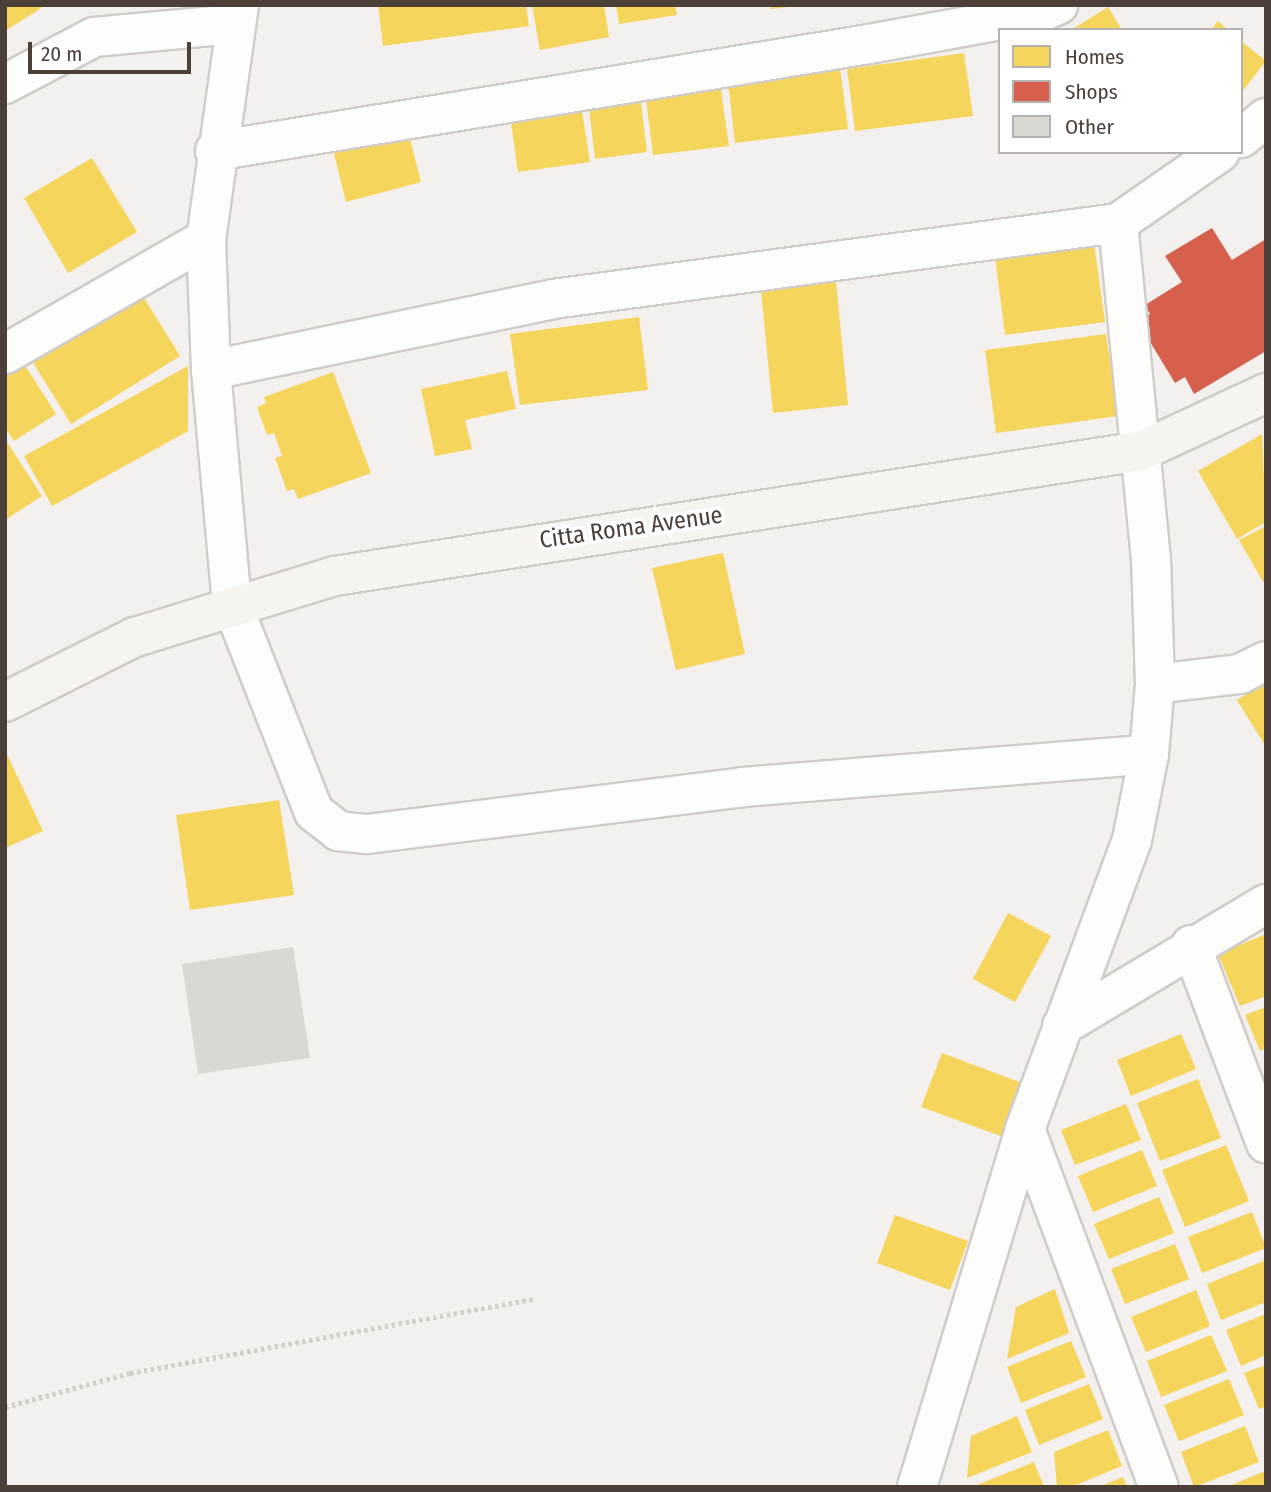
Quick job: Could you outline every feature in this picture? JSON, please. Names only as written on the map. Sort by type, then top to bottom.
[{"type":"street","points":[[215,151],[869,44],[1040,13],[1058,5]]},
{"type":"street","points":[[5,84],[94,37],[237,15],[215,151],[206,239],[211,370],[232,604],[314,812],[338,831],[367,834],[743,786],[1149,754]]},
{"type":"street","points":[[1243,136],[1266,118]]},
{"type":"street","points":[[211,370],[553,299],[1118,223],[1217,154]]},
{"type":"street","points":[[925,1479],[1025,1129],[1132,841],[1149,754],[1155,684],[1152,560],[1118,223]]},
{"type":"street","points":[[5,354],[206,239]]},
{"type":"street","name":"Citta Roma Avenue","points":[[5,702],[135,637],[232,604],[335,576],[455,555],[1141,451],[1266,393]]},
{"type":"street","points":[[1155,684],[1240,674],[1266,661]]},
{"type":"street","points":[[1062,1026],[1191,945],[1266,904]]},
{"type":"street","points":[[1191,945],[1266,1143]]},
{"type":"street","points":[[1025,1129],[1159,1487]]},
{"type":"path","points":[[5,1407],[130,1373],[533,1299]]},
{"type":"building: Homes","points":[[5,5],[46,5],[5,31]]},
{"type":"building: Homes","points":[[378,5],[526,5],[529,26],[383,46]]},
{"type":"building: Homes","points":[[532,5],[604,5],[609,37],[540,50]]},
{"type":"building: Homes","points":[[616,5],[675,5],[677,15],[619,24]]},
{"type":"building: Homes","points":[[771,5],[788,5],[788,7],[771,9]]},
{"type":"building: Homes","points":[[1108,7],[1121,28],[1074,28]]},
{"type":"building: Homes","points":[[1218,21],[1226,28],[1213,28]]},
{"type":"building: Homes","points":[[1243,43],[1266,61],[1243,90]]},
{"type":"building: Homes","points":[[964,53],[973,116],[855,131],[847,69]]},
{"type":"building: Homes","points":[[840,68],[848,129],[735,143],[728,82]]},
{"type":"building: Homes","points":[[720,83],[729,146],[653,155],[645,92]]},
{"type":"building: Homes","points":[[640,94],[647,152],[595,159],[588,100]]},
{"type":"building: Homes","points":[[580,99],[590,162],[518,172],[509,109]]},
{"type":"building: Homes","points":[[408,131],[421,182],[346,202],[333,150]]},
{"type":"building: Homes","points":[[92,158],[137,232],[68,273],[24,198]]},
{"type":"building: Homes","points":[[1094,244],[1105,322],[1005,335],[995,257]]},
{"type":"building: Homes","points":[[835,272],[848,405],[773,413],[760,280]]},
{"type":"building: Homes","points":[[138,288],[180,356],[71,424],[29,356]]},
{"type":"building: Homes","points":[[639,317],[648,390],[520,405],[510,334]]},
{"type":"building: Homes","points":[[1106,334],[1118,416],[996,433],[985,350]]},
{"type":"building: Homes","points":[[21,359],[56,414],[14,441],[5,428],[5,369]]},
{"type":"building: Homes","points":[[188,366],[188,431],[52,506],[24,456]]},
{"type":"building: Homes","points":[[507,371],[516,409],[465,420],[472,449],[435,456],[421,389]]},
{"type":"building: Homes","points":[[333,372],[371,473],[298,499],[294,489],[287,491],[275,458],[282,456],[274,433],[267,435],[257,407],[266,403],[264,397]]},
{"type":"building: Homes","points":[[1262,434],[1266,522],[1237,539],[1198,471]]},
{"type":"building: Homes","points":[[5,439],[42,496],[5,520]]},
{"type":"building: Homes","points":[[1266,526],[1266,587],[1239,540]]},
{"type":"building: Homes","points":[[723,553],[745,654],[676,670],[652,568]]},
{"type":"building: Homes","points":[[1266,682],[1266,747],[1237,700]]},
{"type":"building: Homes","points":[[5,750],[43,831],[5,848]]},
{"type":"building: Homes","points":[[279,800],[294,895],[190,910],[176,815]]},
{"type":"building: Homes","points":[[1008,913],[1051,936],[1015,1002],[973,979]]},
{"type":"building: Homes","points":[[1266,934],[1266,996],[1240,1006],[1218,954]]},
{"type":"building: Homes","points":[[1266,1007],[1266,1048],[1260,1051],[1245,1015]]},
{"type":"building: Homes","points":[[1181,1034],[1196,1069],[1131,1096],[1117,1060]]},
{"type":"building: Homes","points":[[942,1053],[1025,1084],[1006,1138],[921,1107]]},
{"type":"building: Homes","points":[[1198,1079],[1221,1138],[1160,1161],[1137,1103]]},
{"type":"building: Homes","points":[[1126,1104],[1141,1140],[1075,1165],[1061,1130]]},
{"type":"building: Homes","points":[[1226,1145],[1249,1201],[1185,1227],[1162,1170]]},
{"type":"building: Homes","points":[[1142,1150],[1157,1186],[1093,1212],[1078,1176]]},
{"type":"building: Homes","points":[[1159,1197],[1174,1233],[1109,1259],[1094,1224]]},
{"type":"building: Homes","points":[[1252,1212],[1266,1248],[1202,1273],[1188,1237]]},
{"type":"building: Homes","points":[[895,1215],[968,1241],[950,1290],[877,1263]]},
{"type":"building: Homes","points":[[1175,1244],[1189,1279],[1125,1304],[1111,1269]]},
{"type":"building: Homes","points":[[1266,1260],[1266,1302],[1221,1320],[1207,1284]]},
{"type":"building: Homes","points":[[1055,1289],[1069,1333],[1007,1359],[1016,1307]]},
{"type":"building: Homes","points":[[1196,1290],[1210,1326],[1146,1352],[1131,1317]]},
{"type":"building: Homes","points":[[1266,1314],[1266,1355],[1241,1366],[1226,1330]]},
{"type":"building: Homes","points":[[1211,1335],[1227,1371],[1161,1397],[1147,1361]]},
{"type":"building: Homes","points":[[1071,1341],[1086,1377],[1021,1403],[1007,1367]]},
{"type":"building: Homes","points":[[1266,1365],[1266,1406],[1259,1409],[1244,1373]]},
{"type":"building: Homes","points":[[1229,1379],[1244,1415],[1179,1441],[1164,1405]]},
{"type":"building: Homes","points":[[1089,1384],[1103,1419],[1039,1445],[1025,1410]]},
{"type":"building: Homes","points":[[1017,1416],[1032,1452],[967,1478],[971,1436]]},
{"type":"building: Homes","points":[[1245,1426],[1259,1462],[1194,1487],[1181,1452]]},
{"type":"building: Homes","points":[[1108,1430],[1122,1466],[1071,1487],[1057,1487],[1054,1452]]},
{"type":"building: Homes","points":[[1034,1462],[1044,1487],[972,1487]]},
{"type":"building: Homes","points":[[1265,1471],[1266,1487],[1227,1487]]},
{"type":"building: Homes","points":[[1123,1477],[1127,1487],[1099,1487]]},
{"type":"building: Shops","points":[[1212,228],[1232,260],[1266,239],[1266,351],[1194,394],[1185,377],[1175,383],[1138,322],[1150,314],[1145,305],[1182,282],[1165,256]]},
{"type":"building: Other","points":[[293,947],[310,1058],[198,1074],[182,964]]}]
